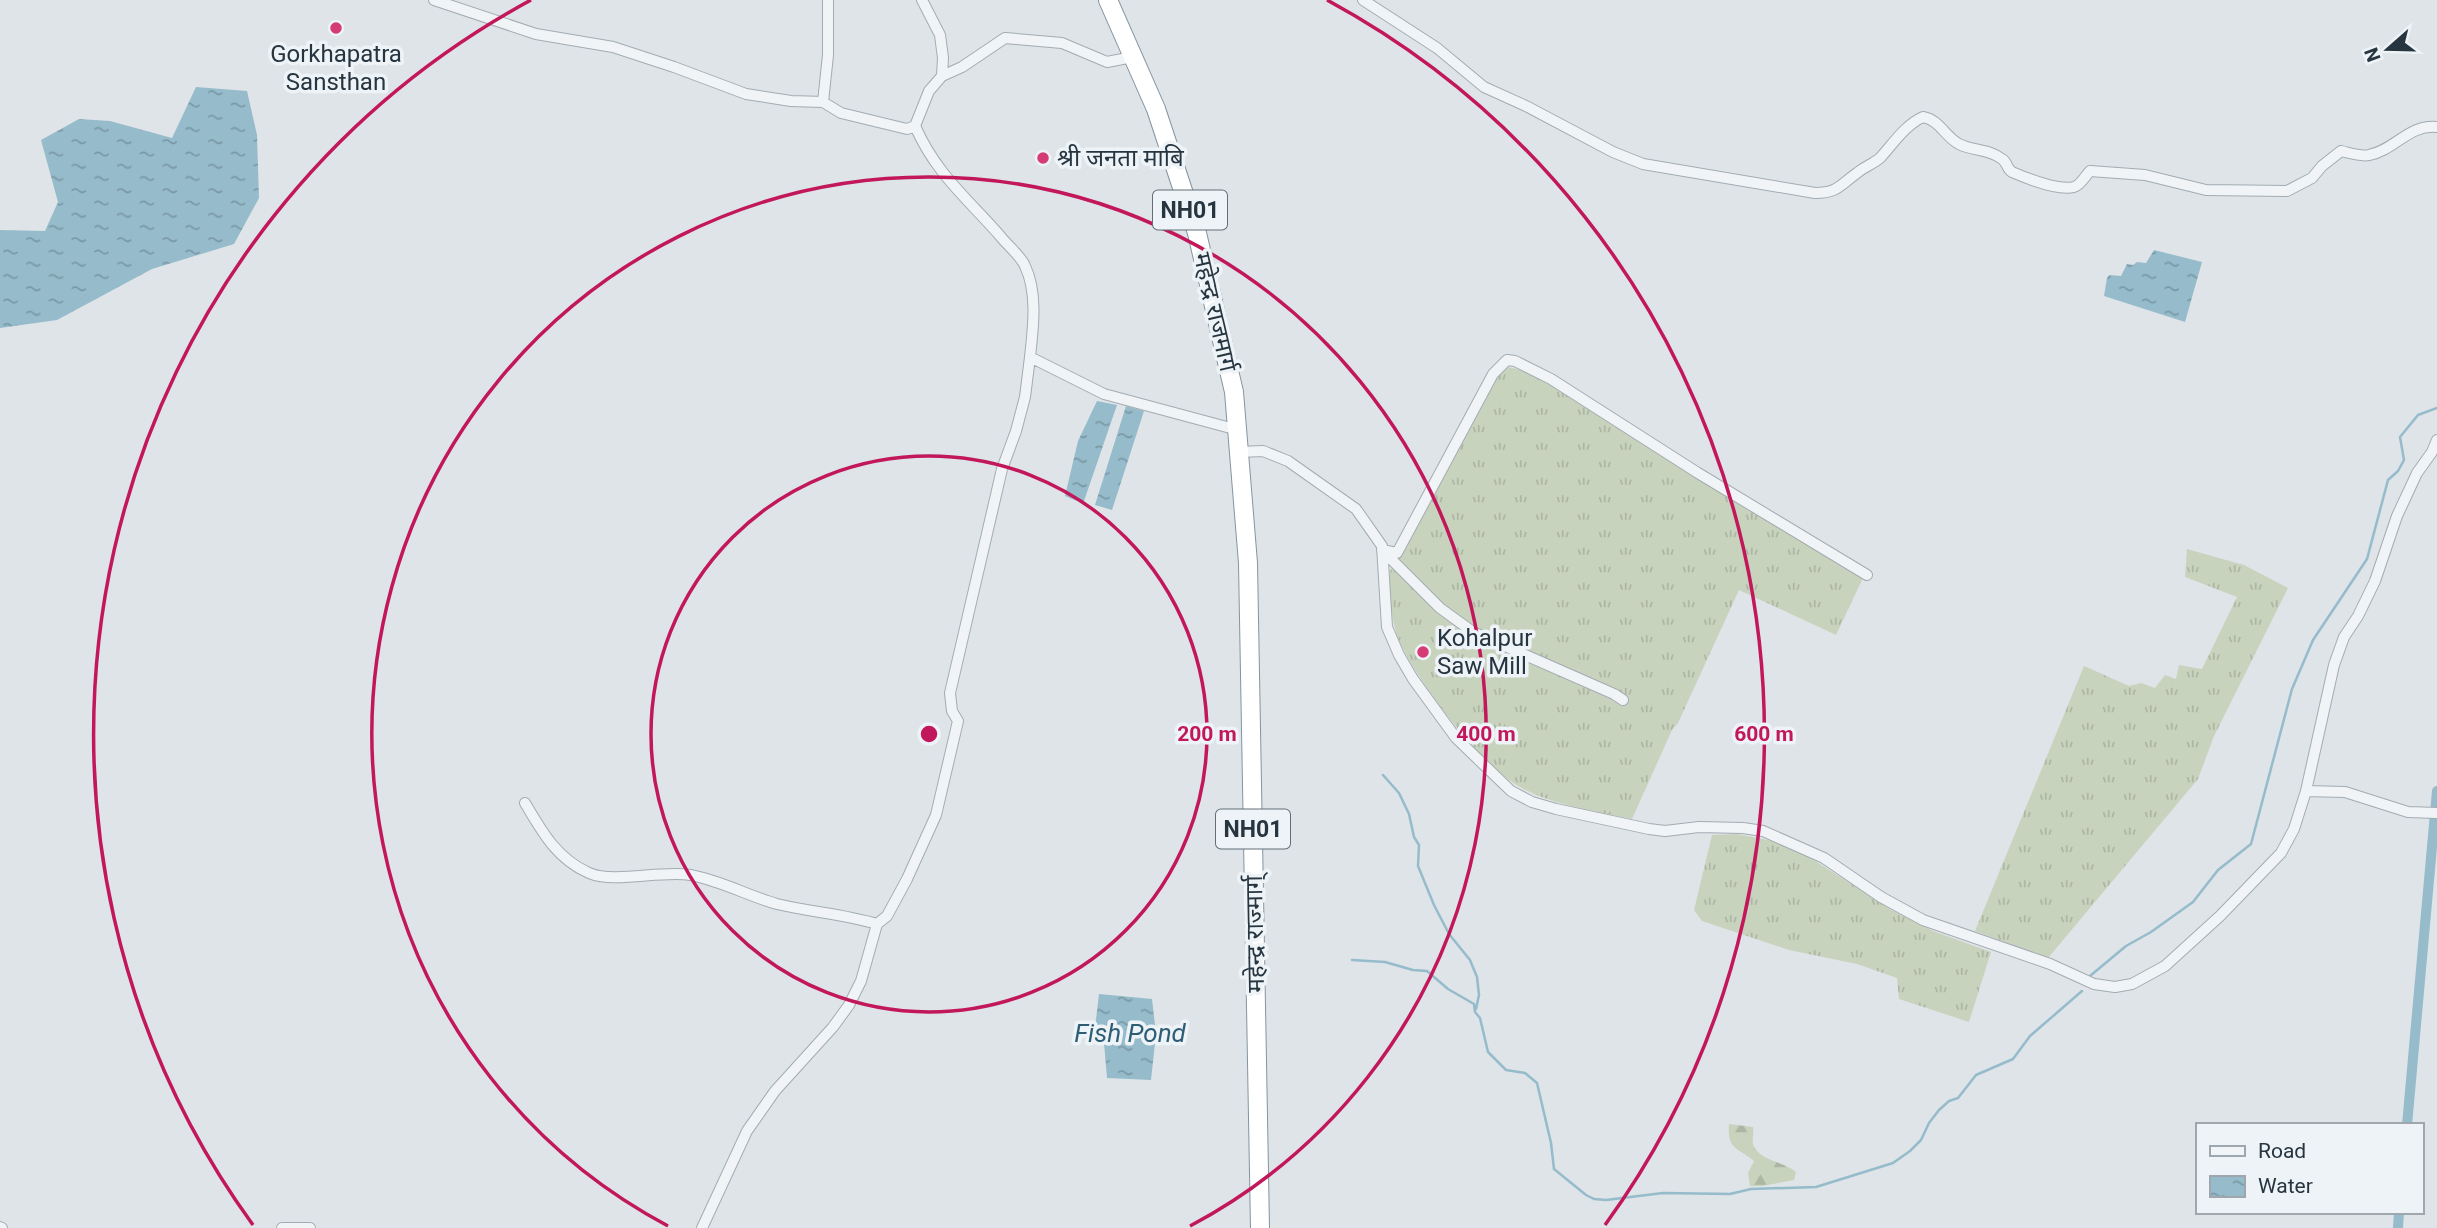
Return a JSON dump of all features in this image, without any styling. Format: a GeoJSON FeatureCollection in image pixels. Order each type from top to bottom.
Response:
{"type":"FeatureCollection","features":[{"type":"Feature","properties":{"kind":"highway","name":"महेन्द्र राजमार्ग"},"geometry":{"type":"LineString","coordinates":[[1108,0],[1156,109],[1197,233],[1234,392],[1238,430]]}},
{"type":"Feature","properties":{"kind":"highway","name":"महेन्द्र राज्मार्ग्"},"geometry":{"type":"LineString","coordinates":[[1238,430],[1248,563],[1260,1228]]}},
{"type":"Feature","properties":{"kind":"street"},"geometry":{"type":"LineString","coordinates":[[434,0],[536,34],[612,47],[746,94],[791,102],[823,102],[841,113],[907,129],[915,127]]}},
{"type":"Feature","properties":{"kind":"street"},"geometry":{"type":"LineString","coordinates":[[823,102],[828,55],[828,0]]}},
{"type":"Feature","properties":{"kind":"street"},"geometry":{"type":"LineString","coordinates":[[922,0],[940,35],[942,76]]}},
{"type":"Feature","properties":{"kind":"street"},"geometry":{"type":"LineString","coordinates":[[1363,0],[1437,48],[1484,87],[1613,152],[1643,163],[1815,193],[1830,193],[1846,183],[1858,171],[1878,159],[1897,137],[1923,117],[1931,118],[1960,145],[2002,158],[2012,172],[2054,186],[2072,188],[2078,185],[2090,170],[2145,176],[2187,187],[2217,191],[2287,191],[2312,178],[2341,151],[2367,156],[2379,152],[2419,128],[2437,127]]}},
{"type":"Feature","properties":{"kind":"street"},"geometry":{"type":"LineString","coordinates":[[702,1228],[747,1131],[775,1091],[833,1027],[849,1005],[865,970],[877,924],[887,916],[908,879],[936,814],[958,721],[952,711],[950,693],[954,672],[1002,469],[1025,397],[1030,358],[1032,293],[1025,265],[977,209],[949,182],[930,157],[915,127],[929,91],[942,76],[962,67],[1005,38],[1062,43],[1107,62],[1133,57]]}},
{"type":"Feature","properties":{"kind":"street"},"geometry":{"type":"LineString","coordinates":[[1030,358],[1104,394],[1238,430]]}},
{"type":"Feature","properties":{"kind":"street"},"geometry":{"type":"LineString","coordinates":[[1382,550],[1397,553],[1493,374],[1507,360],[1515,361],[1551,379],[1698,473],[1867,575]]}},
{"type":"Feature","properties":{"kind":"street"},"geometry":{"type":"LineString","coordinates":[[1239,452],[1263,451],[1287,461],[1356,509],[1382,546],[1387,627],[1399,656],[1456,738],[1511,791],[1532,802],[1556,809],[1649,829],[1665,831],[1699,827],[1763,831],[1824,858],[1881,897],[1923,920],[2050,964],[2094,984],[2115,987],[2132,984],[2165,966],[2281,853],[2294,829],[2306,791],[2334,665],[2344,637],[2375,581],[2397,516],[2417,473],[2437,440]]}},
{"type":"Feature","properties":{"kind":"street"},"geometry":{"type":"LineString","coordinates":[[1382,550],[1440,608],[1473,632],[1623,700]]}},
{"type":"Feature","properties":{"kind":"street"},"geometry":{"type":"LineString","coordinates":[[2306,791],[2345,792],[2408,812],[2437,813]]}},
{"type":"Feature","properties":{"kind":"street"},"geometry":{"type":"LineString","coordinates":[[525,803],[555,850],[568,862],[592,875],[692,876],[774,903],[844,915],[877,924]]}},
{"type":"Feature","properties":{"kind":"street"},"geometry":{"type":"LineString","coordinates":[[282,1228],[310,1228]]}},
{"type":"Feature","properties":{"kind":"green space"},"geometry":{"type":"Polygon","coordinates":[[[1504,367],[1530,374],[1570,395],[1863,578],[1836,635],[1739,590],[1632,819],[1545,798],[1505,777],[1469,742],[1435,699],[1408,657],[1397,633],[1390,597],[1391,570],[1494,379],[1504,367]]]}},
{"type":"Feature","properties":{"kind":"green space"},"geometry":{"type":"Polygon","coordinates":[[[2187,549],[2244,565],[2288,588],[2214,736],[2198,779],[2048,958],[1975,931],[2084,666],[2129,686],[2141,683],[2155,688],[2165,675],[2176,679],[2179,665],[2202,669],[2237,597],[2185,577],[2187,549]]]}},
{"type":"Feature","properties":{"kind":"green space"},"geometry":{"type":"Polygon","coordinates":[[[1737,834],[1773,841],[1806,855],[1890,909],[1933,931],[1991,952],[1969,1022],[1899,999],[1897,978],[1857,964],[1789,950],[1702,921],[1694,910],[1712,835],[1737,834]]]}},
{"type":"Feature","properties":{"kind":"green space"},"geometry":{"type":"Polygon","coordinates":[[[1729,1124],[1753,1127],[1756,1149],[1765,1157],[1796,1172],[1794,1180],[1750,1186],[1748,1173],[1754,1161],[1732,1143],[1729,1124]]]}},
{"type":"Feature","properties":{"kind":"water"},"geometry":{"type":"Polygon","coordinates":[[[196,87],[247,91],[257,135],[259,198],[234,244],[152,269],[57,320],[0,328],[0,230],[45,231],[58,202],[41,140],[79,119],[110,121],[172,138],[196,87]]]}},
{"type":"Feature","properties":{"kind":"water"},"geometry":{"type":"Polygon","coordinates":[[[2154,250],[2202,262],[2185,322],[2104,296],[2109,275],[2121,276],[2127,264],[2146,263],[2154,250]]]}},
{"type":"Feature","properties":{"kind":"water"},"geometry":{"type":"Polygon","coordinates":[[[1097,401],[1117,405],[1084,501],[1077,501],[1065,496],[1078,441],[1097,401]]]}},
{"type":"Feature","properties":{"kind":"water"},"geometry":{"type":"Polygon","coordinates":[[[1126,406],[1144,411],[1112,510],[1095,505],[1126,406]]]}},
{"type":"Feature","properties":{"kind":"water","name":"Fish Pond"},"geometry":{"type":"Polygon","coordinates":[[[1099,994],[1152,999],[1156,1034],[1151,1080],[1107,1078],[1103,1031],[1095,1028],[1099,994]]]}},
{"type":"Feature","properties":{"kind":"waterway"},"geometry":{"type":"LineString","coordinates":[[2090,976],[2126,946],[2193,902],[2218,870],[2251,844],[2292,689],[2313,640],[2367,559],[2388,480],[2398,471],[2404,460],[2400,437],[2418,415],[2437,408]]}},
{"type":"Feature","properties":{"kind":"waterway"},"geometry":{"type":"LineString","coordinates":[[1383,775],[1399,793],[1409,814],[1414,837],[1419,845],[1418,866],[1434,905],[1449,934],[1470,960],[1477,977],[1479,995],[1476,1009]]}},
{"type":"Feature","properties":{"kind":"waterway"},"geometry":{"type":"LineString","coordinates":[[2407,1123],[2437,791]]}},
{"type":"Feature","properties":{"kind":"waterway"},"geometry":{"type":"LineString","coordinates":[[1352,960],[1385,962],[1427,971],[1448,989],[1474,1004],[1488,1052],[1506,1070],[1525,1073],[1537,1083],[1554,1169],[1586,1195],[1606,1200],[1663,1193],[1730,1194],[1751,1189],[1816,1187],[1893,1163],[1921,1140],[1939,1110],[1949,1101],[1958,1098],[1976,1075],[2013,1059],[2030,1036],[2082,991]]}},
{"type":"Feature","properties":{"kind":"waterway"},"geometry":{"type":"LineString","coordinates":[[2398,1228],[2399,1214]]}},
{"type":"Feature","properties":{"kind":"place","name":"Gorkhapatra Sansthan"},"geometry":{"type":"Point","coordinates":[336,28]}},
{"type":"Feature","properties":{"kind":"place","name":"श्री जनता माबि"},"geometry":{"type":"Point","coordinates":[1043,158]}},
{"type":"Feature","properties":{"kind":"place","name":"Kohalpur Saw Mill"},"geometry":{"type":"Point","coordinates":[1423,652]}}]}
